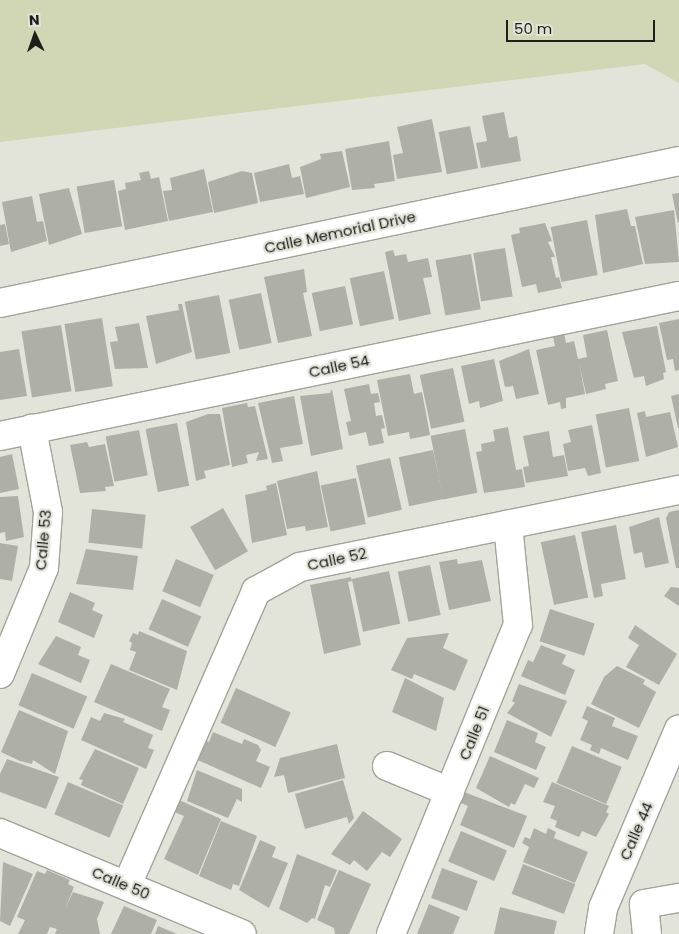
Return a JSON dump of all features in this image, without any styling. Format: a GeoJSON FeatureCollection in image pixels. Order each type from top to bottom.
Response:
{"type":"FeatureCollection","features":[{"type":"Feature","properties":{"kind":"street","name":"Calle Memorial Drive"},"geometry":{"type":"LineString","coordinates":[[0,303],[679,161]]}},
{"type":"Feature","properties":{"kind":"street","name":"Calle 54"},"geometry":{"type":"LineString","coordinates":[[0,436],[679,296]]}},
{"type":"Feature","properties":{"kind":"street","name":"Calle 53"},"geometry":{"type":"LineString","coordinates":[[0,674],[44,568],[48,512],[32,429]]}},
{"type":"Feature","properties":{"kind":"street","name":"Calle 52"},"geometry":{"type":"LineString","coordinates":[[126,885],[256,591],[300,567],[679,490]]}},
{"type":"Feature","properties":{"kind":"street","name":"Calle 51"},"geometry":{"type":"LineString","coordinates":[[391,934],[518,625],[508,524]]}},
{"type":"Feature","properties":{"kind":"street","name":"Calle 44"},"geometry":{"type":"LineString","coordinates":[[599,934],[603,908],[679,729]]}},
{"type":"Feature","properties":{"kind":"street"},"geometry":{"type":"LineString","coordinates":[[387,766],[450,792]]}},
{"type":"Feature","properties":{"kind":"street","name":"Calle 50"},"geometry":{"type":"LineString","coordinates":[[0,832],[242,934]]}},
{"type":"Feature","properties":{"kind":"street"},"geometry":{"type":"LineString","coordinates":[[647,934],[644,904],[679,898]]}},
{"type":"Feature","properties":{"kind":"green space"},"geometry":{"type":"Polygon","coordinates":[[[0,0],[679,0],[679,83],[645,64],[0,142],[0,0]]]}},
{"type":"Feature","properties":{"kind":"building"},"geometry":{"type":"Polygon","coordinates":[[[504,112],[509,138],[517,136],[521,161],[481,168],[476,143],[487,141],[482,116],[504,112]]]}},
{"type":"Feature","properties":{"kind":"building"},"geometry":{"type":"Polygon","coordinates":[[[432,119],[442,172],[397,179],[393,155],[403,153],[397,127],[432,119]]]}},
{"type":"Feature","properties":{"kind":"building"},"geometry":{"type":"Polygon","coordinates":[[[470,126],[478,168],[447,174],[439,132],[470,126]]]}},
{"type":"Feature","properties":{"kind":"building"},"geometry":{"type":"Polygon","coordinates":[[[389,141],[395,181],[374,184],[375,188],[352,190],[345,149],[389,141]]]}},
{"type":"Feature","properties":{"kind":"building"},"geometry":{"type":"Polygon","coordinates":[[[342,151],[350,187],[306,198],[300,167],[321,159],[320,154],[342,151]]]}},
{"type":"Feature","properties":{"kind":"building"},"geometry":{"type":"Polygon","coordinates":[[[289,164],[292,178],[300,176],[304,194],[260,202],[254,173],[289,164]]]}},
{"type":"Feature","properties":{"kind":"building"},"geometry":{"type":"Polygon","coordinates":[[[204,169],[213,212],[169,221],[163,191],[172,190],[170,178],[204,169]]]}},
{"type":"Feature","properties":{"kind":"building"},"geometry":{"type":"Polygon","coordinates":[[[149,171],[151,179],[159,177],[168,221],[125,230],[118,191],[126,189],[125,183],[141,180],[139,173],[149,171]]]}},
{"type":"Feature","properties":{"kind":"building"},"geometry":{"type":"Polygon","coordinates":[[[242,171],[252,173],[258,203],[214,213],[208,182],[242,171]]]}},
{"type":"Feature","properties":{"kind":"building"},"geometry":{"type":"Polygon","coordinates":[[[114,180],[122,226],[85,233],[77,187],[114,180]]]}},
{"type":"Feature","properties":{"kind":"building"},"geometry":{"type":"Polygon","coordinates":[[[69,188],[82,234],[49,245],[39,194],[69,188]]]}},
{"type":"Feature","properties":{"kind":"building"},"geometry":{"type":"Polygon","coordinates":[[[679,193],[679,222],[678,223],[672,194],[679,193]]]}},
{"type":"Feature","properties":{"kind":"building"},"geometry":{"type":"Polygon","coordinates":[[[32,196],[37,222],[43,221],[47,241],[11,252],[2,202],[32,196]]]}},
{"type":"Feature","properties":{"kind":"building"},"geometry":{"type":"Polygon","coordinates":[[[627,209],[631,226],[635,226],[643,264],[603,273],[595,215],[627,209]]]}},
{"type":"Feature","properties":{"kind":"building"},"geometry":{"type":"Polygon","coordinates":[[[674,210],[679,262],[645,264],[635,217],[674,210]]]}},
{"type":"Feature","properties":{"kind":"building"},"geometry":{"type":"Polygon","coordinates":[[[587,220],[598,275],[561,282],[551,227],[587,220]]]}},
{"type":"Feature","properties":{"kind":"building"},"geometry":{"type":"Polygon","coordinates":[[[545,223],[552,241],[548,242],[555,257],[551,257],[556,278],[559,277],[562,288],[538,293],[536,284],[522,287],[511,235],[520,233],[519,228],[545,223]]]}},
{"type":"Feature","properties":{"kind":"building"},"geometry":{"type":"Polygon","coordinates":[[[5,224],[9,244],[0,246],[0,225],[5,224]]]}},
{"type":"Feature","properties":{"kind":"building"},"geometry":{"type":"Polygon","coordinates":[[[505,248],[513,296],[481,301],[473,253],[505,248]]]}},
{"type":"Feature","properties":{"kind":"building"},"geometry":{"type":"Polygon","coordinates":[[[393,250],[395,256],[406,254],[408,262],[428,258],[432,277],[423,278],[431,314],[399,321],[385,252],[393,250]]]}},
{"type":"Feature","properties":{"kind":"building"},"geometry":{"type":"Polygon","coordinates":[[[471,254],[481,309],[445,315],[436,260],[471,254]]]}},
{"type":"Feature","properties":{"kind":"building"},"geometry":{"type":"Polygon","coordinates":[[[304,269],[307,292],[303,293],[312,336],[278,343],[264,277],[304,269]]]}},
{"type":"Feature","properties":{"kind":"building"},"geometry":{"type":"Polygon","coordinates":[[[384,271],[394,319],[360,326],[350,278],[384,271]]]}},
{"type":"Feature","properties":{"kind":"building"},"geometry":{"type":"Polygon","coordinates":[[[345,286],[353,324],[320,331],[312,293],[345,286]]]}},
{"type":"Feature","properties":{"kind":"building"},"geometry":{"type":"Polygon","coordinates":[[[261,293],[272,343],[239,350],[229,300],[261,293]]]}},
{"type":"Feature","properties":{"kind":"building"},"geometry":{"type":"Polygon","coordinates":[[[219,295],[230,353],[196,360],[185,302],[219,295]]]}},
{"type":"Feature","properties":{"kind":"building"},"geometry":{"type":"Polygon","coordinates":[[[178,304],[182,304],[192,352],[156,364],[146,316],[179,310],[178,304]]]}},
{"type":"Feature","properties":{"kind":"building"},"geometry":{"type":"Polygon","coordinates":[[[102,318],[113,386],[75,392],[64,324],[102,318]]]}},
{"type":"Feature","properties":{"kind":"building"},"geometry":{"type":"Polygon","coordinates":[[[679,319],[679,370],[675,371],[673,359],[667,360],[659,323],[679,319]]]}},
{"type":"Feature","properties":{"kind":"building"},"geometry":{"type":"Polygon","coordinates":[[[139,323],[148,368],[115,369],[110,342],[118,341],[115,327],[139,323]]]}},
{"type":"Feature","properties":{"kind":"building"},"geometry":{"type":"Polygon","coordinates":[[[61,325],[71,391],[32,397],[21,331],[61,325]]]}},
{"type":"Feature","properties":{"kind":"building"},"geometry":{"type":"Polygon","coordinates":[[[657,326],[666,372],[663,373],[664,379],[646,386],[644,376],[634,378],[622,332],[657,326]]]}},
{"type":"Feature","properties":{"kind":"building"},"geometry":{"type":"Polygon","coordinates":[[[563,329],[566,343],[574,341],[578,359],[587,357],[583,335],[607,330],[618,381],[605,384],[606,389],[586,394],[579,363],[585,394],[566,398],[566,408],[561,409],[560,402],[548,405],[536,350],[555,346],[552,332],[563,329]]]}},
{"type":"Feature","properties":{"kind":"building"},"geometry":{"type":"Polygon","coordinates":[[[19,349],[27,396],[0,400],[0,352],[19,349]]]}},
{"type":"Feature","properties":{"kind":"building"},"geometry":{"type":"Polygon","coordinates":[[[529,349],[539,394],[516,399],[513,386],[505,387],[499,361],[529,349]]]}},
{"type":"Feature","properties":{"kind":"building"},"geometry":{"type":"Polygon","coordinates":[[[494,359],[503,401],[480,408],[479,401],[469,404],[461,366],[494,359]]]}},
{"type":"Feature","properties":{"kind":"building"},"geometry":{"type":"Polygon","coordinates":[[[453,368],[464,422],[431,429],[420,375],[453,368]]]}},
{"type":"Feature","properties":{"kind":"building"},"geometry":{"type":"Polygon","coordinates":[[[410,374],[414,394],[422,392],[430,435],[410,439],[409,432],[388,436],[377,380],[410,374]]]}},
{"type":"Feature","properties":{"kind":"building"},"geometry":{"type":"Polygon","coordinates":[[[369,384],[371,394],[378,393],[380,402],[374,403],[376,416],[382,415],[385,428],[381,429],[384,443],[369,446],[366,432],[349,436],[346,422],[351,421],[344,389],[369,384]]]}},
{"type":"Feature","properties":{"kind":"building"},"geometry":{"type":"Polygon","coordinates":[[[332,389],[343,449],[311,456],[300,396],[330,393],[332,389]]]}},
{"type":"Feature","properties":{"kind":"building"},"geometry":{"type":"Polygon","coordinates":[[[679,394],[679,428],[678,428],[671,396],[679,394]]]}},
{"type":"Feature","properties":{"kind":"building"},"geometry":{"type":"Polygon","coordinates":[[[294,396],[303,444],[280,448],[283,461],[272,463],[258,403],[294,396]]]}},
{"type":"Feature","properties":{"kind":"building"},"geometry":{"type":"Polygon","coordinates":[[[247,403],[248,407],[255,406],[268,459],[256,461],[259,452],[246,455],[248,463],[232,467],[222,408],[247,403]]]}},
{"type":"Feature","properties":{"kind":"building"},"geometry":{"type":"Polygon","coordinates":[[[629,408],[639,461],[606,467],[596,414],[629,408]]]}},
{"type":"Feature","properties":{"kind":"building"},"geometry":{"type":"Polygon","coordinates":[[[645,411],[646,417],[670,412],[678,447],[646,457],[637,413],[645,411]]]}},
{"type":"Feature","properties":{"kind":"building"},"geometry":{"type":"Polygon","coordinates":[[[208,414],[220,414],[230,465],[204,471],[206,478],[196,481],[186,422],[208,414]]]}},
{"type":"Feature","properties":{"kind":"building"},"geometry":{"type":"Polygon","coordinates":[[[177,423],[189,486],[158,492],[146,429],[177,423]]]}},
{"type":"Feature","properties":{"kind":"building"},"geometry":{"type":"Polygon","coordinates":[[[592,425],[601,473],[588,476],[585,468],[568,471],[563,444],[571,442],[568,430],[592,425]]]}},
{"type":"Feature","properties":{"kind":"building"},"geometry":{"type":"Polygon","coordinates":[[[508,427],[516,470],[522,469],[525,487],[484,493],[476,452],[482,451],[481,444],[495,441],[493,430],[508,427]]]}},
{"type":"Feature","properties":{"kind":"building"},"geometry":{"type":"Polygon","coordinates":[[[465,429],[477,493],[443,499],[431,436],[465,429]]]}},
{"type":"Feature","properties":{"kind":"building"},"geometry":{"type":"Polygon","coordinates":[[[139,430],[148,475],[114,482],[106,436],[139,430]]]}},
{"type":"Feature","properties":{"kind":"building"},"geometry":{"type":"Polygon","coordinates":[[[549,431],[553,457],[564,455],[568,476],[526,483],[523,467],[529,466],[523,436],[549,431]]]}},
{"type":"Feature","properties":{"kind":"building"},"geometry":{"type":"Polygon","coordinates":[[[87,442],[89,447],[105,444],[114,486],[105,487],[106,491],[80,493],[70,445],[87,442]]]}},
{"type":"Feature","properties":{"kind":"building"},"geometry":{"type":"Polygon","coordinates":[[[433,450],[443,499],[409,506],[399,457],[433,450]]]}},
{"type":"Feature","properties":{"kind":"building"},"geometry":{"type":"Polygon","coordinates":[[[12,454],[19,489],[0,493],[0,457],[12,454]]]}},
{"type":"Feature","properties":{"kind":"building"},"geometry":{"type":"Polygon","coordinates":[[[390,458],[402,510],[368,518],[356,466],[390,458]]]}},
{"type":"Feature","properties":{"kind":"building"},"geometry":{"type":"Polygon","coordinates":[[[317,471],[328,527],[306,531],[305,526],[287,529],[277,481],[317,471]]]}},
{"type":"Feature","properties":{"kind":"building"},"geometry":{"type":"Polygon","coordinates":[[[356,478],[366,524],[331,531],[321,485],[356,478]]]}},
{"type":"Feature","properties":{"kind":"building"},"geometry":{"type":"Polygon","coordinates":[[[276,483],[287,535],[252,543],[245,495],[267,490],[266,486],[276,483]]]}},
{"type":"Feature","properties":{"kind":"building"},"geometry":{"type":"Polygon","coordinates":[[[18,496],[24,537],[6,541],[5,532],[0,533],[0,497],[18,496]]]}},
{"type":"Feature","properties":{"kind":"building"},"geometry":{"type":"Polygon","coordinates":[[[223,508],[248,551],[215,570],[190,527],[223,508]]]}},
{"type":"Feature","properties":{"kind":"building"},"geometry":{"type":"Polygon","coordinates":[[[92,509],[146,515],[142,548],[88,543],[92,509]]]}},
{"type":"Feature","properties":{"kind":"building"},"geometry":{"type":"Polygon","coordinates":[[[679,510],[679,568],[676,568],[666,518],[669,512],[679,510]]]}},
{"type":"Feature","properties":{"kind":"building"},"geometry":{"type":"Polygon","coordinates":[[[659,517],[669,563],[645,568],[642,552],[634,554],[629,527],[659,517]]]}},
{"type":"Feature","properties":{"kind":"building"},"geometry":{"type":"Polygon","coordinates":[[[616,525],[626,579],[601,584],[603,596],[594,598],[581,532],[616,525]]]}},
{"type":"Feature","properties":{"kind":"building"},"geometry":{"type":"Polygon","coordinates":[[[575,535],[588,598],[554,605],[541,542],[575,535]]]}},
{"type":"Feature","properties":{"kind":"building"},"geometry":{"type":"Polygon","coordinates":[[[0,543],[18,546],[12,581],[0,579],[0,543]]]}},
{"type":"Feature","properties":{"kind":"building"},"geometry":{"type":"Polygon","coordinates":[[[86,549],[138,556],[133,590],[76,584],[86,549]]]}},
{"type":"Feature","properties":{"kind":"building"},"geometry":{"type":"Polygon","coordinates":[[[176,559],[214,575],[200,607],[162,591],[176,559]]]}},
{"type":"Feature","properties":{"kind":"building"},"geometry":{"type":"Polygon","coordinates":[[[457,559],[458,564],[482,560],[491,601],[449,610],[439,562],[457,559]]]}},
{"type":"Feature","properties":{"kind":"building"},"geometry":{"type":"Polygon","coordinates":[[[430,565],[441,615],[408,622],[398,572],[430,565]]]}},
{"type":"Feature","properties":{"kind":"building"},"geometry":{"type":"Polygon","coordinates":[[[389,571],[400,624],[363,632],[352,579],[389,571]]]}},
{"type":"Feature","properties":{"kind":"building"},"geometry":{"type":"Polygon","coordinates":[[[351,577],[352,581],[348,582],[361,645],[324,654],[310,585],[351,577]]]}},
{"type":"Feature","properties":{"kind":"building"},"geometry":{"type":"Polygon","coordinates":[[[671,587],[679,588],[679,606],[664,596],[671,587]]]}},
{"type":"Feature","properties":{"kind":"building"},"geometry":{"type":"Polygon","coordinates":[[[70,592],[95,603],[92,610],[103,615],[94,638],[58,622],[70,592]]]}},
{"type":"Feature","properties":{"kind":"building"},"geometry":{"type":"Polygon","coordinates":[[[162,599],[201,616],[188,647],[149,629],[162,599]]]}},
{"type":"Feature","properties":{"kind":"building"},"geometry":{"type":"Polygon","coordinates":[[[550,609],[595,624],[584,656],[539,641],[550,609]]]}},
{"type":"Feature","properties":{"kind":"building"},"geometry":{"type":"Polygon","coordinates":[[[635,625],[677,654],[659,685],[626,667],[639,645],[628,638],[635,625]]]}},
{"type":"Feature","properties":{"kind":"building"},"geometry":{"type":"Polygon","coordinates":[[[139,631],[187,651],[177,690],[129,670],[136,652],[130,650],[132,643],[129,641],[133,633],[138,635],[139,631]]]}},
{"type":"Feature","properties":{"kind":"building"},"geometry":{"type":"Polygon","coordinates":[[[449,633],[443,648],[468,660],[455,691],[414,674],[412,679],[391,670],[407,638],[449,633]]]}},
{"type":"Feature","properties":{"kind":"building"},"geometry":{"type":"Polygon","coordinates":[[[56,636],[81,647],[78,655],[90,660],[81,683],[38,664],[56,636]]]}},
{"type":"Feature","properties":{"kind":"building"},"geometry":{"type":"Polygon","coordinates":[[[541,645],[566,655],[562,664],[575,670],[565,695],[521,676],[528,660],[533,662],[541,645]]]}},
{"type":"Feature","properties":{"kind":"building"},"geometry":{"type":"Polygon","coordinates":[[[111,664],[170,689],[162,707],[170,710],[162,731],[94,702],[111,664]]]}},
{"type":"Feature","properties":{"kind":"building"},"geometry":{"type":"Polygon","coordinates":[[[617,666],[645,680],[643,684],[656,692],[639,728],[591,704],[604,677],[617,666]]]}},
{"type":"Feature","properties":{"kind":"building"},"geometry":{"type":"Polygon","coordinates":[[[32,673],[87,696],[74,729],[18,705],[32,673]]]}},
{"type":"Feature","properties":{"kind":"building"},"geometry":{"type":"Polygon","coordinates":[[[405,678],[444,698],[436,731],[392,712],[405,678]]]}},
{"type":"Feature","properties":{"kind":"building"},"geometry":{"type":"Polygon","coordinates":[[[519,684],[567,701],[551,737],[507,713],[515,703],[512,701],[519,684]]]}},
{"type":"Feature","properties":{"kind":"building"},"geometry":{"type":"Polygon","coordinates":[[[236,688],[291,712],[275,747],[221,723],[236,688]]]}},
{"type":"Feature","properties":{"kind":"building"},"geometry":{"type":"Polygon","coordinates":[[[587,706],[615,718],[612,726],[638,736],[628,760],[601,748],[599,754],[590,750],[592,745],[580,740],[588,721],[582,718],[587,706]]]}},
{"type":"Feature","properties":{"kind":"building"},"geometry":{"type":"Polygon","coordinates":[[[19,710],[68,731],[55,774],[33,760],[32,764],[20,761],[1,752],[19,710]]]}},
{"type":"Feature","properties":{"kind":"building"},"geometry":{"type":"Polygon","coordinates":[[[104,713],[125,719],[123,722],[153,735],[148,748],[154,750],[146,769],[81,740],[91,717],[100,721],[104,713]]]}},
{"type":"Feature","properties":{"kind":"building"},"geometry":{"type":"Polygon","coordinates":[[[507,720],[538,733],[535,742],[546,747],[536,770],[494,752],[507,720]]]}},
{"type":"Feature","properties":{"kind":"building"},"geometry":{"type":"Polygon","coordinates":[[[213,732],[242,744],[244,739],[258,745],[261,750],[256,761],[270,767],[261,788],[193,758],[201,739],[209,742],[213,732]]]}},
{"type":"Feature","properties":{"kind":"building"},"geometry":{"type":"Polygon","coordinates":[[[337,744],[345,778],[288,793],[284,775],[274,777],[280,758],[337,744]]]}},
{"type":"Feature","properties":{"kind":"building"},"geometry":{"type":"Polygon","coordinates":[[[572,746],[622,767],[606,804],[556,783],[572,746]]]}},
{"type":"Feature","properties":{"kind":"building"},"geometry":{"type":"Polygon","coordinates":[[[95,749],[139,768],[123,804],[81,785],[83,780],[79,779],[95,749]]]}},
{"type":"Feature","properties":{"kind":"building"},"geometry":{"type":"Polygon","coordinates":[[[490,756],[539,778],[534,788],[525,784],[515,805],[511,803],[509,807],[476,788],[490,756]]]}},
{"type":"Feature","properties":{"kind":"building"},"geometry":{"type":"Polygon","coordinates":[[[7,759],[59,777],[46,809],[0,792],[0,774],[7,759]]]}},
{"type":"Feature","properties":{"kind":"building"},"geometry":{"type":"Polygon","coordinates":[[[197,770],[242,789],[242,802],[237,799],[228,818],[187,801],[197,770]]]}},
{"type":"Feature","properties":{"kind":"building"},"geometry":{"type":"Polygon","coordinates":[[[343,780],[354,818],[349,824],[347,817],[305,829],[295,794],[343,780]]]}},
{"type":"Feature","properties":{"kind":"building"},"geometry":{"type":"Polygon","coordinates":[[[68,782],[123,805],[110,838],[54,814],[68,782]]]}},
{"type":"Feature","properties":{"kind":"building"},"geometry":{"type":"Polygon","coordinates":[[[552,782],[609,806],[606,812],[609,814],[596,837],[582,831],[579,837],[555,827],[557,821],[550,818],[555,806],[543,802],[552,782]]]}},
{"type":"Feature","properties":{"kind":"building"},"geometry":{"type":"Polygon","coordinates":[[[464,792],[527,816],[514,848],[460,825],[468,806],[459,802],[464,792]]]}},
{"type":"Feature","properties":{"kind":"building"},"geometry":{"type":"Polygon","coordinates":[[[177,799],[221,819],[198,875],[164,859],[184,816],[172,811],[177,799]]]}},
{"type":"Feature","properties":{"kind":"building"},"geometry":{"type":"Polygon","coordinates":[[[363,811],[402,839],[390,857],[382,852],[367,871],[354,860],[350,865],[331,854],[363,811]]]}},
{"type":"Feature","properties":{"kind":"building"},"geometry":{"type":"Polygon","coordinates":[[[221,821],[257,836],[239,886],[233,884],[231,890],[199,876],[221,821]]]}},
{"type":"Feature","properties":{"kind":"building"},"geometry":{"type":"Polygon","coordinates":[[[534,828],[546,834],[548,828],[556,832],[554,838],[588,852],[575,883],[523,862],[529,847],[522,843],[525,837],[530,839],[534,828]]]}},
{"type":"Feature","properties":{"kind":"building"},"geometry":{"type":"Polygon","coordinates":[[[461,831],[507,851],[494,881],[448,861],[461,831]]]}},
{"type":"Feature","properties":{"kind":"building"},"geometry":{"type":"Polygon","coordinates":[[[260,840],[276,847],[272,857],[288,863],[269,908],[239,890],[260,840]]]}},
{"type":"Feature","properties":{"kind":"building"},"geometry":{"type":"Polygon","coordinates":[[[297,854],[337,870],[330,887],[325,885],[315,919],[312,918],[307,923],[279,909],[297,854]]]}},
{"type":"Feature","properties":{"kind":"building"},"geometry":{"type":"Polygon","coordinates":[[[3,862],[33,874],[10,926],[0,921],[3,862]]]}},
{"type":"Feature","properties":{"kind":"building"},"geometry":{"type":"Polygon","coordinates":[[[523,864],[575,884],[564,914],[512,894],[523,864]]]}},
{"type":"Feature","properties":{"kind":"building"},"geometry":{"type":"Polygon","coordinates":[[[442,868],[478,881],[467,911],[431,898],[442,868]]]}},
{"type":"Feature","properties":{"kind":"building"},"geometry":{"type":"Polygon","coordinates":[[[47,870],[70,880],[68,884],[74,887],[65,909],[73,892],[104,902],[97,919],[100,934],[55,934],[57,929],[50,927],[47,934],[18,934],[25,920],[17,917],[37,871],[45,874],[47,870]]]}},
{"type":"Feature","properties":{"kind":"building"},"geometry":{"type":"Polygon","coordinates":[[[339,870],[371,884],[349,934],[335,934],[334,928],[317,920],[339,870]]]}},
{"type":"Feature","properties":{"kind":"building"},"geometry":{"type":"Polygon","coordinates":[[[429,904],[460,917],[453,934],[417,934],[429,904]]]}},
{"type":"Feature","properties":{"kind":"building"},"geometry":{"type":"Polygon","coordinates":[[[124,906],[157,920],[151,934],[111,934],[124,906]]]}},
{"type":"Feature","properties":{"kind":"building"},"geometry":{"type":"Polygon","coordinates":[[[500,907],[557,921],[554,934],[494,934],[500,907]]]}},
{"type":"Feature","properties":{"kind":"building"},"geometry":{"type":"Polygon","coordinates":[[[158,926],[177,934],[155,934],[158,926]]]}}]}
